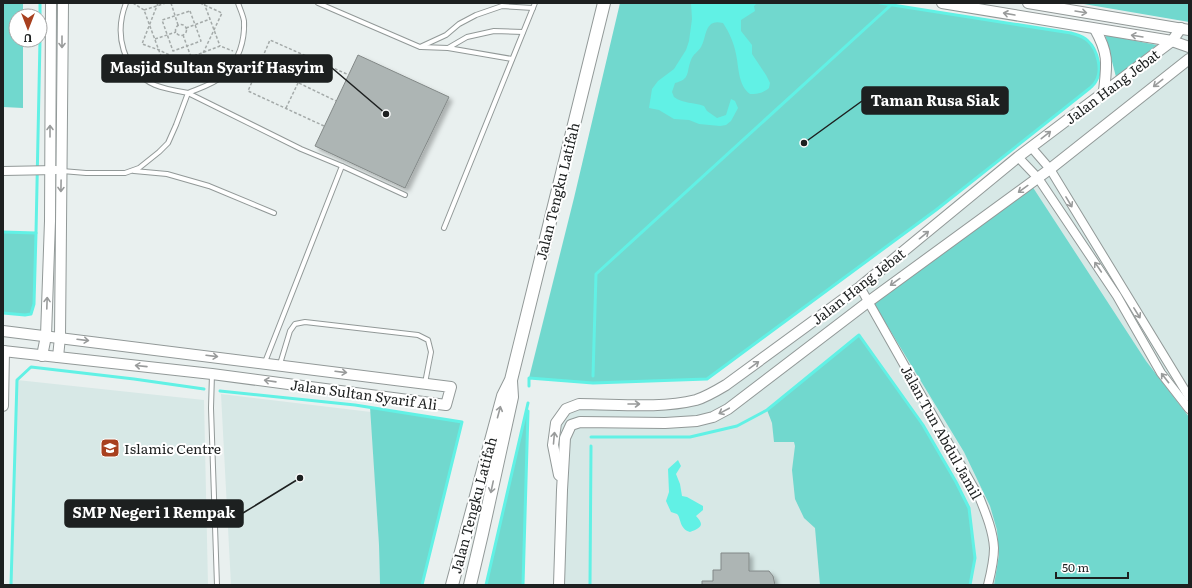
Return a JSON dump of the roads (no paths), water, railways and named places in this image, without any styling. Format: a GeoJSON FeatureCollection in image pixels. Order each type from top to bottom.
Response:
{"type":"FeatureCollection","features":[{"type":"Feature","properties":{"kind":"main road","name":"Jalan Tengku Latifah"},"geometry":{"type":"LineString","coordinates":[[452,585],[503,396],[511,380],[604,3]]}},
{"type":"Feature","properties":{"kind":"main road","name":"Jalan Tengku Latifah"},"geometry":{"type":"LineString","coordinates":[[470,585],[512,397],[511,380]]}},
{"type":"Feature","properties":{"kind":"street"},"geometry":{"type":"LineString","coordinates":[[42,356],[46,336],[50,221],[51,3]]}},
{"type":"Feature","properties":{"kind":"street"},"geometry":{"type":"LineString","coordinates":[[58,357],[60,337],[63,3]]}},
{"type":"Feature","properties":{"kind":"street"},"geometry":{"type":"LineString","coordinates":[[942,3],[1172,41],[1189,47]]}},
{"type":"Feature","properties":{"kind":"street"},"geometry":{"type":"LineString","coordinates":[[1028,3],[1185,29]]}},
{"type":"Feature","properties":{"kind":"street"},"geometry":{"type":"LineString","coordinates":[[1095,29],[1106,52],[1104,91]]}},
{"type":"Feature","properties":{"kind":"street","name":"Jalan Hang Jebat"},"geometry":{"type":"LineString","coordinates":[[562,490],[553,445],[556,424],[566,409],[579,404],[664,404],[696,400],[712,393],[732,381],[860,287],[1018,157],[1172,41],[1185,29]]}},
{"type":"Feature","properties":{"kind":"street","name":"Jalan Hang Jebat"},"geometry":{"type":"LineString","coordinates":[[559,585],[565,438],[571,425],[580,422],[665,424],[697,421],[713,417],[728,409],[868,302],[1050,169],[1189,59]]}},
{"type":"Feature","properties":{"kind":"street"},"geometry":{"type":"LineString","coordinates":[[1032,147],[1050,169],[1189,397]]}},
{"type":"Feature","properties":{"kind":"street"},"geometry":{"type":"LineString","coordinates":[[1018,157],[1038,178],[1117,296],[1161,372],[1189,409]]}},
{"type":"Feature","properties":{"kind":"street"},"geometry":{"type":"LineString","coordinates":[[3,171],[62,171]]}},
{"type":"Feature","properties":{"kind":"street","name":"Jalan Tun Abdul Jamil"},"geometry":{"type":"LineString","coordinates":[[860,287],[980,499],[988,520],[994,547],[988,585]]}},
{"type":"Feature","properties":{"kind":"street","name":"Jalan Sultan Syarif Ali"},"geometry":{"type":"LineString","coordinates":[[3,331],[451,386],[446,405],[212,374],[4,351]]}},
{"type":"Feature","properties":{"kind":"street"},"geometry":{"type":"LineString","coordinates":[[3,406],[4,351]]}},
{"type":"Feature","properties":{"kind":"lane"},"geometry":{"type":"LineString","coordinates":[[126,3],[121,15],[120,32],[123,48],[130,63],[141,75],[158,86],[188,93],[301,149],[405,195]]}},
{"type":"Feature","properties":{"kind":"lane"},"geometry":{"type":"LineString","coordinates":[[134,171],[148,162],[168,143],[188,93],[207,86],[224,75],[237,59],[243,40],[244,20],[238,3]]}},
{"type":"Feature","properties":{"kind":"lane"},"geometry":{"type":"LineString","coordinates":[[318,3],[420,47],[448,48],[512,59]]}},
{"type":"Feature","properties":{"kind":"lane"},"geometry":{"type":"LineString","coordinates":[[444,228],[535,3]]}},
{"type":"Feature","properties":{"kind":"lane"},"geometry":{"type":"LineString","coordinates":[[420,47],[446,35],[459,24],[476,15],[502,6],[533,8]]}},
{"type":"Feature","properties":{"kind":"lane"},"geometry":{"type":"LineString","coordinates":[[448,48],[467,37],[494,30],[523,32]]}},
{"type":"Feature","properties":{"kind":"lane"},"geometry":{"type":"LineString","coordinates":[[265,363],[342,166]]}},
{"type":"Feature","properties":{"kind":"lane"},"geometry":{"type":"LineString","coordinates":[[62,171],[112,173],[134,171],[167,174],[209,186],[274,213]]}},
{"type":"Feature","properties":{"kind":"lane"},"geometry":{"type":"LineString","coordinates":[[280,364],[290,331],[295,324],[304,322],[418,335],[428,340],[431,352],[425,383]]}},
{"type":"Feature","properties":{"kind":"lane"},"geometry":{"type":"LineString","coordinates":[[212,374],[211,408],[217,585]]}},
{"type":"Feature","properties":{"kind":"waterway"},"geometry":{"type":"LineString","coordinates":[[40,3],[40,8]]}},
{"type":"Feature","properties":{"kind":"waterway"},"geometry":{"type":"LineString","coordinates":[[529,386],[529,378],[593,383],[707,379],[936,210],[1090,88],[1095,83],[1098,76],[1099,66],[1094,49],[1086,39],[1078,35],[880,3]]}},
{"type":"Feature","properties":{"kind":"waterway"},"geometry":{"type":"LineString","coordinates":[[593,376],[596,274],[891,5]]}},
{"type":"Feature","properties":{"kind":"waterway"},"geometry":{"type":"LineString","coordinates":[[3,232],[36,233],[40,48]]}},
{"type":"Feature","properties":{"kind":"waterway"},"geometry":{"type":"LineString","coordinates":[[3,313],[25,315],[31,314],[34,304],[36,233]]}},
{"type":"Feature","properties":{"kind":"waterway"},"geometry":{"type":"LineString","coordinates":[[591,437],[690,437],[737,426],[767,410],[859,335],[923,425],[956,482],[969,508],[975,558],[970,585]]}},
{"type":"Feature","properties":{"kind":"waterway"},"geometry":{"type":"LineString","coordinates":[[11,585],[17,380],[31,367],[204,389]]}},
{"type":"Feature","properties":{"kind":"waterway"},"geometry":{"type":"LineString","coordinates":[[220,391],[355,405],[462,422],[422,585]]}},
{"type":"Feature","properties":{"kind":"waterway"},"geometry":{"type":"LineString","coordinates":[[486,585],[528,403]]}},
{"type":"Feature","properties":{"kind":"waterway"},"geometry":{"type":"LineString","coordinates":[[523,585],[528,411]]}},
{"type":"Feature","properties":{"kind":"waterway"},"geometry":{"type":"LineString","coordinates":[[590,585],[591,446]]}},
{"type":"Feature","properties":{"kind":"place","name":"Masjid Sultan Syarif Hasyim"},"geometry":{"type":"Point","coordinates":[386,114]}},
{"type":"Feature","properties":{"kind":"place","name":"Taman Rusa Siak"},"geometry":{"type":"Point","coordinates":[804,143]}},
{"type":"Feature","properties":{"kind":"place","name":"Islamic Centre"},"geometry":{"type":"Point","coordinates":[110,448]}},
{"type":"Feature","properties":{"kind":"place","name":"SMP Negeri 1 Rempak"},"geometry":{"type":"Point","coordinates":[300,478]}}]}
